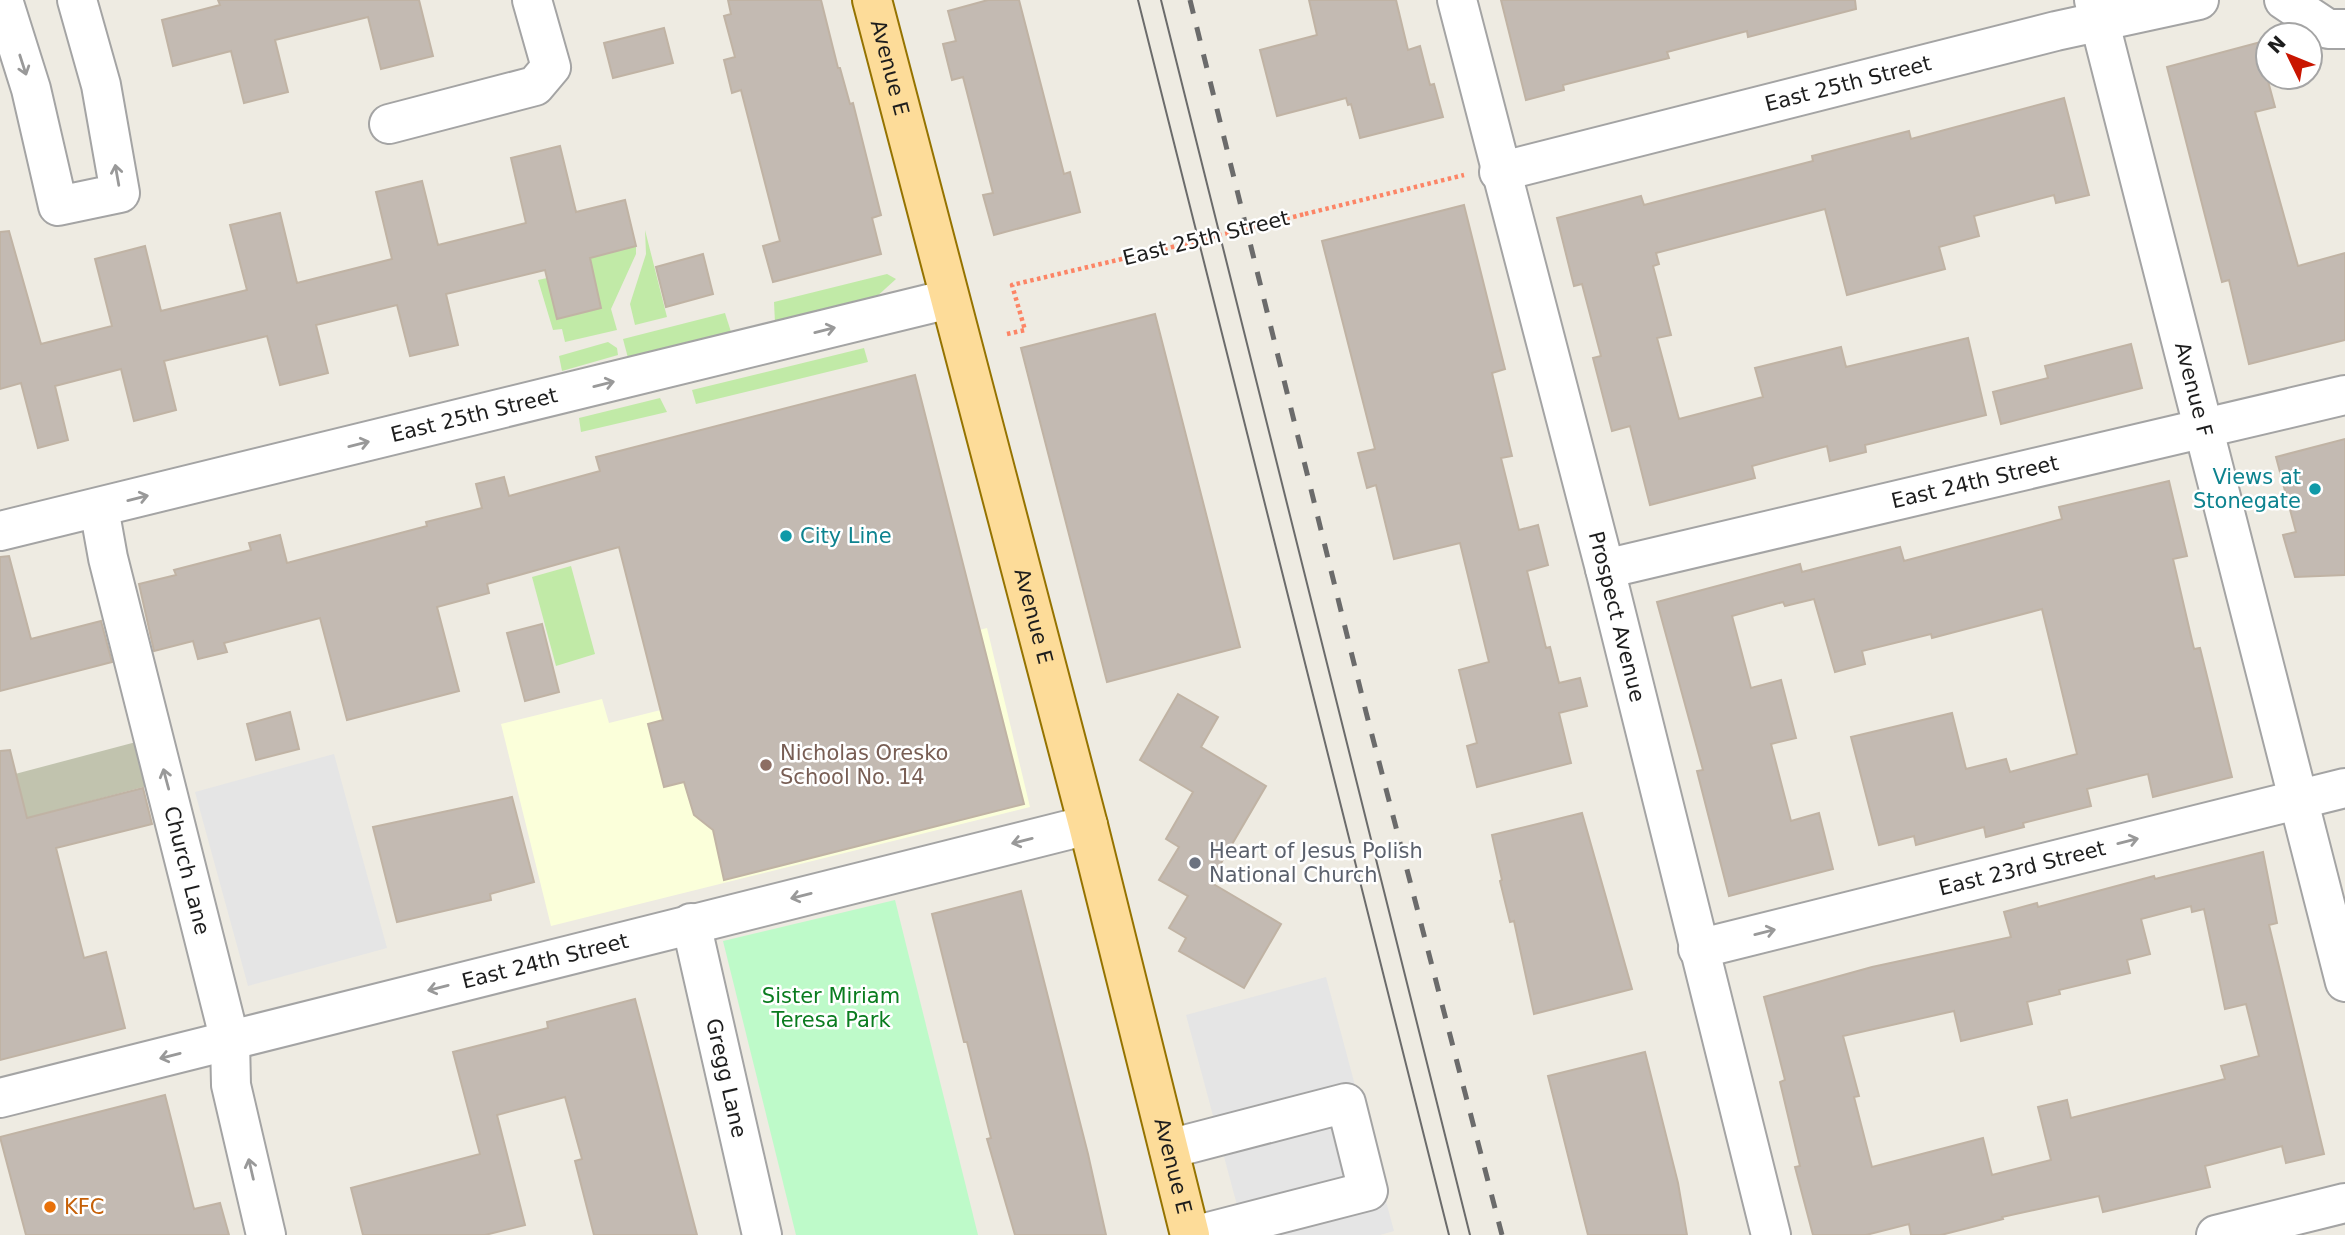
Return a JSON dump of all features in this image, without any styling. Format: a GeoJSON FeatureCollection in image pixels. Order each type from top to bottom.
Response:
{"type":"FeatureCollection","features":[{"type":"Feature","properties":{"kind":"main road","name":"Avenue E"},"geometry":{"type":"LineString","coordinates":[[872,0],[1088,825],[1190,1235]]}},
{"type":"Feature","properties":{"kind":"street"},"geometry":{"type":"LineString","coordinates":[[3,0],[31,89],[58,206],[120,194],[101,85],[77,0]]}},
{"type":"Feature","properties":{"kind":"street"},"geometry":{"type":"LineString","coordinates":[[389,124],[535,86],[551,67],[532,0]]}},
{"type":"Feature","properties":{"kind":"street","name":"Prospect Avenue"},"geometry":{"type":"LineString","coordinates":[[1457,0],[1482,173],[1605,569],[1771,1235]]}},
{"type":"Feature","properties":{"kind":"street","name":"East 25th Street"},"geometry":{"type":"LineString","coordinates":[[1482,173],[2096,11],[2199,0]]}},
{"type":"Feature","properties":{"kind":"street"},"geometry":{"type":"LineString","coordinates":[[2284,0],[2328,29],[2345,29]]}},
{"type":"Feature","properties":{"kind":"street","name":"Avenue F"},"geometry":{"type":"LineString","coordinates":[[2096,11],[2296,800],[2345,982]]}},
{"type":"Feature","properties":{"kind":"street","name":"East 25th Street"},"geometry":{"type":"LineString","coordinates":[[0,531],[950,299]]}},
{"type":"Feature","properties":{"kind":"street","name":"East 24th Street"},"geometry":{"type":"LineString","coordinates":[[1605,569],[2345,395]]}},
{"type":"Feature","properties":{"kind":"street","name":"Church Lane"},"geometry":{"type":"LineString","coordinates":[[99,508],[108,558],[230,1041],[231,1085],[266,1235]]}},
{"type":"Feature","properties":{"kind":"street","name":"East 23rd Street"},"geometry":{"type":"LineString","coordinates":[[1698,949],[2345,788]]}},
{"type":"Feature","properties":{"kind":"street","name":"East 24th Street"},"geometry":{"type":"LineString","coordinates":[[0,1098],[1088,825]]}},
{"type":"Feature","properties":{"kind":"street","name":"Gregg Lane"},"geometry":{"type":"LineString","coordinates":[[691,923],[762,1235]]}},
{"type":"Feature","properties":{"kind":"street"},"geometry":{"type":"LineString","coordinates":[[1169,1149],[1346,1104],[1368,1191],[1197,1235]]}},
{"type":"Feature","properties":{"kind":"street"},"geometry":{"type":"LineString","coordinates":[[2216,1235],[2345,1203]]}},
{"type":"Feature","properties":{"kind":"path","name":"East 25th Street"},"geometry":{"type":"LineString","coordinates":[[1007,334],[1025,330],[1012,285],[1482,173]]}},
{"type":"Feature","properties":{"kind":"shaded area","name":"Nicholas Oresko School No. 14"},"geometry":{"type":"Polygon","coordinates":[[[987,628],[1030,807],[551,926],[501,724],[602,699],[609,723],[987,628]]]}},
{"type":"Feature","properties":{"kind":"shaded area"},"geometry":{"type":"Polygon","coordinates":[[[136,742],[147,786],[0,825],[0,778],[136,742]]]}},
{"type":"Feature","properties":{"kind":"shaded area"},"geometry":{"type":"Polygon","coordinates":[[[334,754],[387,948],[248,986],[195,792],[334,754]]]}},
{"type":"Feature","properties":{"kind":"shaded area"},"geometry":{"type":"Polygon","coordinates":[[[1326,977],[1394,1231],[1380,1235],[1245,1235],[1186,1015],[1326,977]]]}},
{"type":"Feature","properties":{"kind":"green space"},"geometry":{"type":"Polygon","coordinates":[[[645,230],[667,317],[635,325],[630,304],[646,254],[645,230]]]}},
{"type":"Feature","properties":{"kind":"green space"},"geometry":{"type":"Polygon","coordinates":[[[636,246],[636,254],[611,309],[617,330],[565,342],[562,329],[553,330],[538,280],[547,278],[557,318],[601,308],[590,258],[636,246]]]}},
{"type":"Feature","properties":{"kind":"green space"},"geometry":{"type":"Polygon","coordinates":[[[887,274],[896,279],[874,299],[775,323],[774,302],[887,274]]]}},
{"type":"Feature","properties":{"kind":"green space"},"geometry":{"type":"Polygon","coordinates":[[[725,313],[731,332],[628,358],[623,339],[725,313]]]}},
{"type":"Feature","properties":{"kind":"green space"},"geometry":{"type":"Polygon","coordinates":[[[608,342],[617,348],[618,355],[562,371],[559,356],[608,342]]]}},
{"type":"Feature","properties":{"kind":"green space"},"geometry":{"type":"Polygon","coordinates":[[[864,348],[868,362],[696,404],[692,390],[864,348]]]}},
{"type":"Feature","properties":{"kind":"green space"},"geometry":{"type":"Polygon","coordinates":[[[660,398],[667,412],[581,432],[579,418],[660,398]]]}},
{"type":"Feature","properties":{"kind":"green space"},"geometry":{"type":"Polygon","coordinates":[[[571,566],[595,654],[556,666],[532,577],[571,566]]]}},
{"type":"Feature","properties":{"kind":"green space","name":"Sister Miriam Teresa Park"},"geometry":{"type":"Polygon","coordinates":[[[895,900],[978,1235],[796,1235],[723,941],[895,900]]]}},
{"type":"Feature","properties":{"kind":"building"},"geometry":{"type":"Polygon","coordinates":[[[218,0],[419,0],[433,56],[381,69],[368,17],[275,40],[288,92],[244,103],[231,51],[173,66],[162,20],[220,5],[218,0]]]}},
{"type":"Feature","properties":{"kind":"building"},"geometry":{"type":"Polygon","coordinates":[[[728,0],[821,0],[838,68],[850,104],[853,103],[881,215],[872,218],[881,254],[773,282],[763,246],[780,241],[741,90],[732,93],[724,60],[735,57],[724,16],[731,14],[728,0]]]}},
{"type":"Feature","properties":{"kind":"building"},"geometry":{"type":"Polygon","coordinates":[[[988,0],[1019,0],[1064,174],[1070,172],[1080,212],[994,235],[983,195],[993,193],[963,77],[952,80],[943,44],[956,41],[948,11],[988,0]]]}},
{"type":"Feature","properties":{"kind":"building"},"geometry":{"type":"Polygon","coordinates":[[[1309,0],[1396,0],[1408,50],[1420,46],[1430,85],[1434,84],[1443,117],[1360,138],[1351,104],[1348,105],[1346,98],[1277,116],[1260,50],[1317,35],[1309,0]]]}},
{"type":"Feature","properties":{"kind":"building"},"geometry":{"type":"Polygon","coordinates":[[[1501,0],[1855,0],[1856,9],[1748,37],[1747,31],[1667,52],[1669,58],[1563,85],[1564,90],[1526,100],[1501,0]]]}},
{"type":"Feature","properties":{"kind":"building"},"geometry":{"type":"Polygon","coordinates":[[[664,28],[673,63],[613,78],[604,43],[664,28]]]}},
{"type":"Feature","properties":{"kind":"building"},"geometry":{"type":"Polygon","coordinates":[[[2254,44],[2254,91],[2271,91],[2275,107],[2255,112],[2298,266],[2345,253],[2345,340],[2249,364],[2229,280],[2222,282],[2167,67],[2254,44]]]}},
{"type":"Feature","properties":{"kind":"building"},"geometry":{"type":"Polygon","coordinates":[[[2064,98],[2089,195],[2056,203],[2054,195],[1974,216],[1979,236],[1939,247],[1945,269],[1847,295],[1825,209],[1656,253],[1659,264],[1653,266],[1671,335],[1657,338],[1679,419],[1763,397],[1755,368],[1841,347],[1846,367],[1968,338],[1986,415],[1865,445],[1866,452],[1830,461],[1827,446],[1752,466],[1755,478],[1650,505],[1630,426],[1612,431],[1593,358],[1601,356],[1582,284],[1574,286],[1557,218],[1641,196],[1644,205],[1813,161],[1812,156],[1909,131],[1911,139],[2064,98]]]}},
{"type":"Feature","properties":{"kind":"building"},"geometry":{"type":"Polygon","coordinates":[[[560,146],[576,212],[625,200],[636,246],[590,258],[601,308],[557,319],[545,270],[446,294],[458,345],[410,356],[397,305],[316,325],[328,373],[280,385],[267,336],[164,361],[176,410],[134,421],[121,369],[55,386],[68,440],[38,448],[21,383],[0,389],[0,232],[9,231],[41,344],[112,326],[95,259],[145,246],[161,311],[247,290],[230,225],[280,213],[297,283],[392,259],[376,192],[422,181],[438,245],[526,223],[511,158],[560,146]]]}},
{"type":"Feature","properties":{"kind":"building"},"geometry":{"type":"Polygon","coordinates":[[[1464,205],[1505,369],[1492,373],[1512,456],[1501,458],[1519,530],[1538,525],[1548,565],[1527,571],[1546,648],[1550,647],[1559,683],[1580,678],[1587,706],[1559,713],[1571,763],[1477,787],[1467,746],[1477,743],[1459,670],[1489,662],[1460,543],[1394,559],[1376,485],[1367,488],[1358,453],[1375,449],[1322,241],[1464,205]]]}},
{"type":"Feature","properties":{"kind":"building"},"geometry":{"type":"Polygon","coordinates":[[[703,254],[713,294],[666,307],[656,267],[703,254]]]}},
{"type":"Feature","properties":{"kind":"building"},"geometry":{"type":"Polygon","coordinates":[[[1155,314],[1240,647],[1107,682],[1021,348],[1155,314]]]}},
{"type":"Feature","properties":{"kind":"building"},"geometry":{"type":"Polygon","coordinates":[[[2131,344],[2142,388],[2001,424],[1993,392],[2048,378],[2045,366],[2131,344]]]}},
{"type":"Feature","properties":{"kind":"building"},"geometry":{"type":"Polygon","coordinates":[[[915,375],[1024,804],[724,880],[713,830],[694,815],[684,782],[664,787],[648,724],[663,720],[619,547],[487,584],[489,593],[437,607],[459,691],[347,720],[320,618],[224,643],[227,652],[198,659],[193,641],[154,651],[139,584],[176,575],[174,570],[251,550],[249,543],[280,535],[287,563],[427,526],[426,522],[482,508],[476,484],[504,477],[509,496],[600,471],[596,457],[915,375]]]}},
{"type":"Feature","properties":{"kind":"building","name":"Views at Stonegate"},"geometry":{"type":"Polygon","coordinates":[[[2345,439],[2345,575],[2295,577],[2283,535],[2296,532],[2276,457],[2345,439]]]}},
{"type":"Feature","properties":{"kind":"building"},"geometry":{"type":"Polygon","coordinates":[[[2169,481],[2187,556],[2173,559],[2194,649],[2200,648],[2232,777],[2153,797],[2148,774],[2087,789],[2091,806],[2023,823],[2024,827],[1986,837],[1984,827],[1916,845],[1914,836],[1879,845],[1851,737],[1952,713],[1966,769],[2006,759],[2010,772],[2077,754],[2042,609],[1932,638],[1931,634],[1862,651],[1865,664],[1835,672],[1814,599],[1785,606],[1783,602],[1732,616],[1751,688],[1781,680],[1796,738],[1771,744],[1791,821],[1819,813],[1833,869],[1729,896],[1697,771],[1703,770],[1657,602],[1800,564],[1802,572],[1900,547],[1904,561],[2062,519],[2059,507],[2169,481]]]}},
{"type":"Feature","properties":{"kind":"building"},"geometry":{"type":"Polygon","coordinates":[[[9,556],[31,639],[101,621],[112,662],[0,691],[0,557],[9,556]]]}},
{"type":"Feature","properties":{"kind":"building"},"geometry":{"type":"Polygon","coordinates":[[[542,624],[559,692],[525,701],[507,633],[542,624]]]}},
{"type":"Feature","properties":{"kind":"building","name":"Heart of Jesus Polish National Church"},"geometry":{"type":"Polygon","coordinates":[[[1178,694],[1218,717],[1201,747],[1266,786],[1210,882],[1281,924],[1244,988],[1179,951],[1186,938],[1169,928],[1188,896],[1159,880],[1179,847],[1166,839],[1193,792],[1140,760],[1178,694]]]}},
{"type":"Feature","properties":{"kind":"building"},"geometry":{"type":"Polygon","coordinates":[[[290,712],[299,749],[256,760],[247,724],[290,712]]]}},
{"type":"Feature","properties":{"kind":"building"},"geometry":{"type":"Polygon","coordinates":[[[10,750],[27,818],[143,788],[152,824],[56,848],[84,958],[106,952],[125,1028],[0,1060],[0,751],[10,750]]]}},
{"type":"Feature","properties":{"kind":"building"},"geometry":{"type":"Polygon","coordinates":[[[512,797],[534,882],[490,894],[491,900],[397,922],[373,827],[512,797]]]}},
{"type":"Feature","properties":{"kind":"building"},"geometry":{"type":"Polygon","coordinates":[[[1582,813],[1632,989],[1534,1014],[1514,921],[1510,922],[1500,881],[1502,880],[1492,835],[1582,813]]]}},
{"type":"Feature","properties":{"kind":"building"},"geometry":{"type":"Polygon","coordinates":[[[2263,852],[2277,923],[2269,925],[2324,1154],[2286,1163],[2282,1146],[2205,1166],[2210,1187],[2103,1212],[2099,1196],[2002,1217],[2003,1219],[1941,1235],[1911,1235],[1909,1224],[1866,1235],[1813,1235],[1795,1167],[1800,1166],[1780,1082],[1785,1080],[1764,997],[1872,967],[2011,937],[2004,912],[2037,903],[2038,907],[2154,876],[2155,879],[2263,852]],[[2191,906],[2141,919],[2150,954],[2127,960],[2130,973],[2059,990],[2060,994],[2027,1002],[2032,1024],[1961,1041],[1954,1011],[1843,1036],[1859,1096],[1854,1097],[1872,1167],[1983,1138],[1992,1175],[2051,1160],[2038,1107],[2067,1100],[2071,1118],[2225,1079],[2221,1066],[2259,1056],[2246,1004],[2225,1009],[2204,909],[2192,912],[2191,906]]]}},
{"type":"Feature","properties":{"kind":"building"},"geometry":{"type":"Polygon","coordinates":[[[1021,891],[1106,1235],[1015,1235],[987,1139],[991,1138],[932,914],[1021,891]]]}},
{"type":"Feature","properties":{"kind":"building"},"geometry":{"type":"Polygon","coordinates":[[[635,999],[697,1235],[594,1235],[575,1161],[582,1159],[565,1097],[497,1115],[525,1225],[485,1235],[363,1235],[351,1188],[480,1154],[453,1052],[548,1028],[547,1022],[635,999]]]}},
{"type":"Feature","properties":{"kind":"building"},"geometry":{"type":"Polygon","coordinates":[[[1645,1052],[1678,1183],[1687,1235],[1588,1235],[1548,1076],[1645,1052]]]}},
{"type":"Feature","properties":{"kind":"building"},"geometry":{"type":"Polygon","coordinates":[[[165,1095],[194,1209],[220,1203],[229,1235],[26,1235],[0,1137],[165,1095]]]}},
{"type":"Feature","properties":{"kind":"tram line"},"geometry":{"type":"LineString","coordinates":[[1138,0],[1449,1235]]}},
{"type":"Feature","properties":{"kind":"tram line"},"geometry":{"type":"LineString","coordinates":[[1161,0],[1470,1235]]}},
{"type":"Feature","properties":{"kind":"railway"},"geometry":{"type":"LineString","coordinates":[[1190,0],[1366,712],[1502,1235]]}},
{"type":"Feature","properties":{"kind":"place","name":"Views at Stonegate"},"geometry":{"type":"Point","coordinates":[2315,489]}},
{"type":"Feature","properties":{"kind":"place","name":"City Line"},"geometry":{"type":"Point","coordinates":[786,536]}},
{"type":"Feature","properties":{"kind":"place","name":"Nicholas Oresko School No. 14"},"geometry":{"type":"Point","coordinates":[766,765]}},
{"type":"Feature","properties":{"kind":"place","name":"Heart of Jesus Polish National Church"},"geometry":{"type":"Point","coordinates":[1195,863]}},
{"type":"Feature","properties":{"kind":"place","name":"KFC"},"geometry":{"type":"Point","coordinates":[50,1207]}}]}
